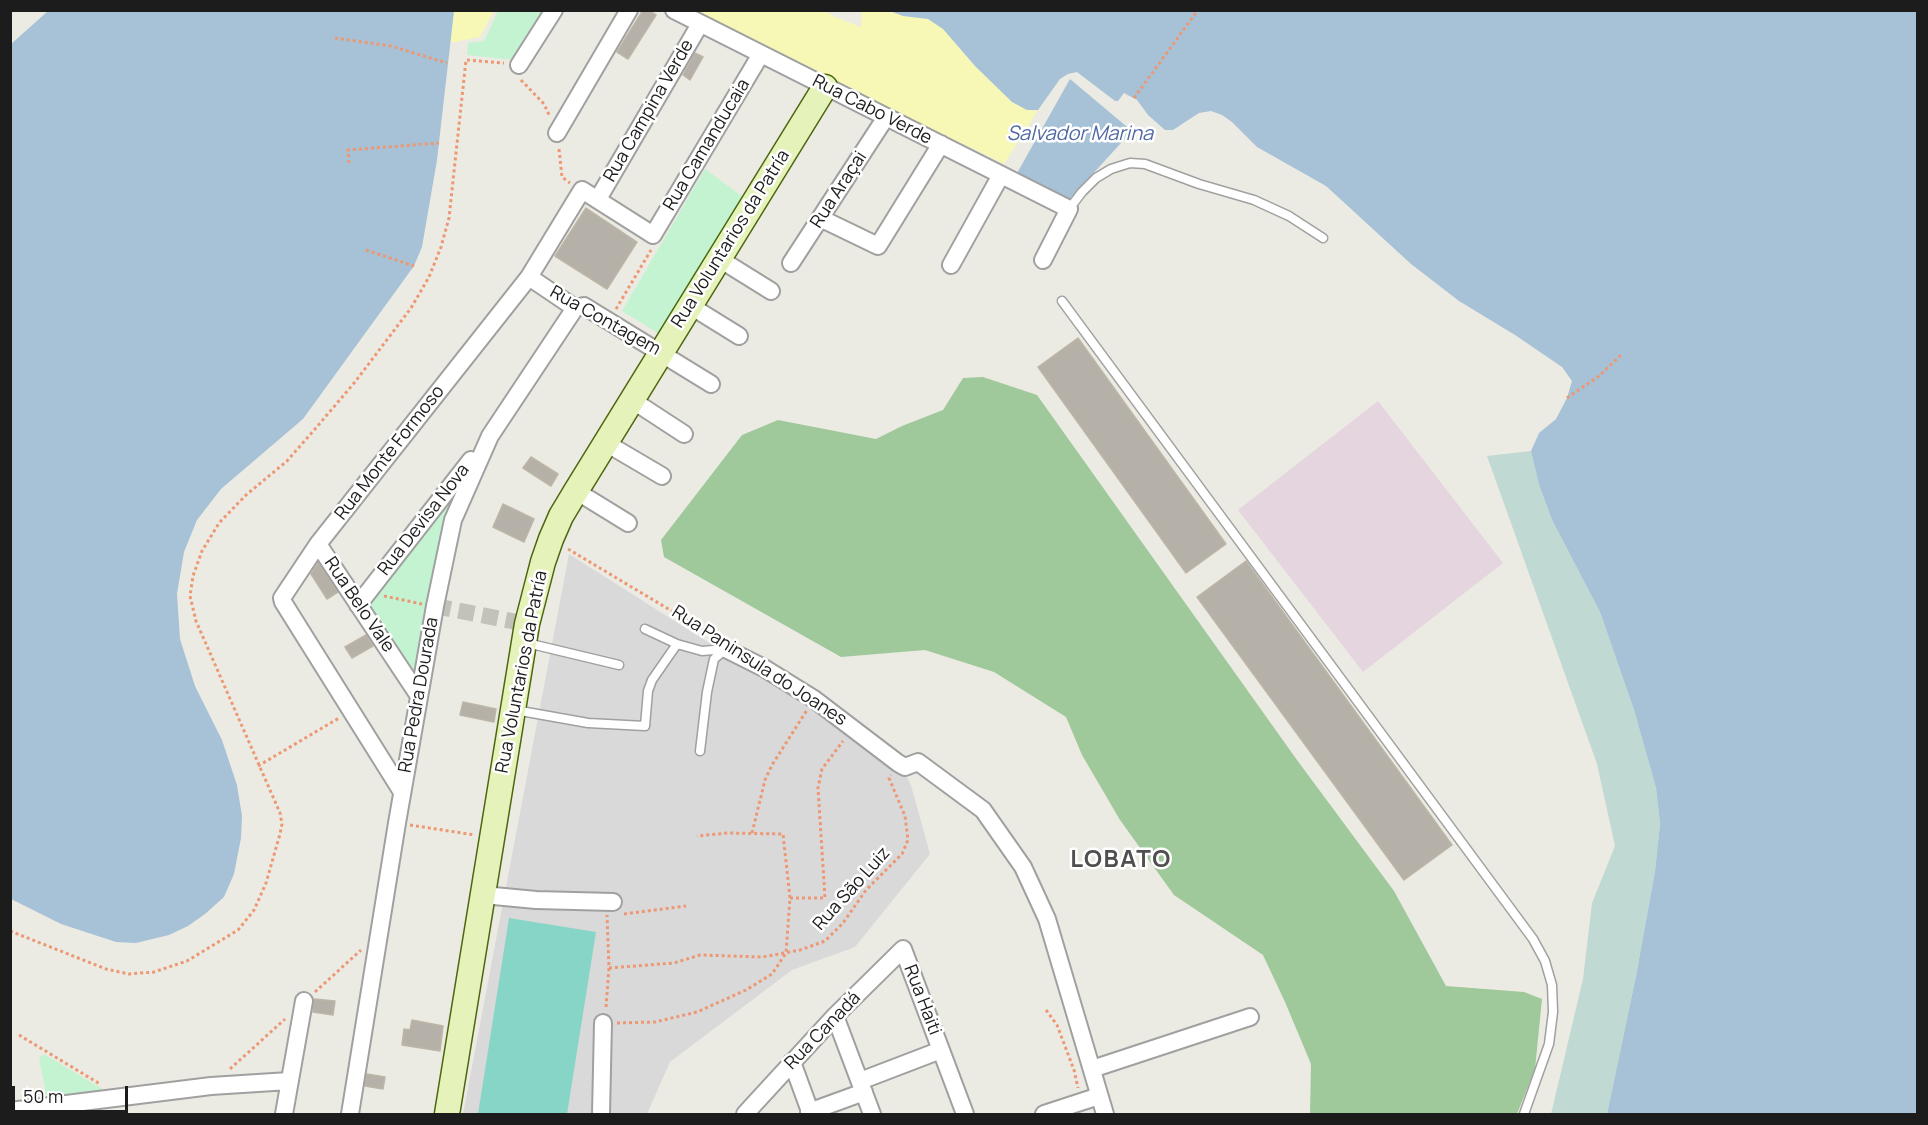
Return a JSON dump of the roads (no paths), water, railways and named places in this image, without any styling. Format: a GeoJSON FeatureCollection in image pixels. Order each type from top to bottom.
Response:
{"type":"FeatureCollection","features":[{"type":"Feature","properties":{"kind":"street"},"geometry":{"type":"LineString","coordinates":[[519,65],[554,10]]}},
{"type":"Feature","properties":{"kind":"street"},"geometry":{"type":"LineString","coordinates":[[557,133],[629,10]]}},
{"type":"Feature","properties":{"kind":"street","name":"Rua Cabo Verde"},"geometry":{"type":"LineString","coordinates":[[674,10],[1070,209]]}},
{"type":"Feature","properties":{"kind":"street","name":"Rua Campina Verde"},"geometry":{"type":"LineString","coordinates":[[598,199],[700,24]]}},
{"type":"Feature","properties":{"kind":"street","name":"Rua Camanducaia"},"geometry":{"type":"LineString","coordinates":[[598,199],[653,235],[761,54]]}},
{"type":"Feature","properties":{"kind":"street","name":"Rua Voluntarios da Patría"},"geometry":{"type":"LineString","coordinates":[[447,1114],[524,642],[535,589],[551,539],[576,491],[660,352],[825,87]]}},
{"type":"Feature","properties":{"kind":"street","name":"Rua Araçai"},"geometry":{"type":"LineString","coordinates":[[792,263],[886,117]]}},
{"type":"Feature","properties":{"kind":"street"},"geometry":{"type":"LineString","coordinates":[[820,218],[878,246],[941,144]]}},
{"type":"Feature","properties":{"kind":"street"},"geometry":{"type":"LineString","coordinates":[[951,265],[1001,175]]}},
{"type":"Feature","properties":{"kind":"street","name":"Rua Monte Formoso"},"geometry":{"type":"LineString","coordinates":[[402,792],[282,600],[318,544],[529,277],[582,190],[598,199]]}},
{"type":"Feature","properties":{"kind":"street"},"geometry":{"type":"LineString","coordinates":[[1042,260],[1070,209]]}},
{"type":"Feature","properties":{"kind":"street"},"geometry":{"type":"LineString","coordinates":[[718,258],[771,291]]}},
{"type":"Feature","properties":{"kind":"street","name":"Rua Contagem"},"geometry":{"type":"LineString","coordinates":[[529,277],[575,308],[584,306],[711,384]]}},
{"type":"Feature","properties":{"kind":"street"},"geometry":{"type":"LineString","coordinates":[[689,305],[739,336]]}},
{"type":"Feature","properties":{"kind":"street","name":"Rua Pedra Dourada"},"geometry":{"type":"LineString","coordinates":[[350,1114],[402,792],[435,606],[453,520],[490,436],[575,308]]}},
{"type":"Feature","properties":{"kind":"street"},"geometry":{"type":"LineString","coordinates":[[632,400],[684,434]]}},
{"type":"Feature","properties":{"kind":"street","name":"Rua Devisa Nova"},"geometry":{"type":"LineString","coordinates":[[363,599],[490,436]]}},
{"type":"Feature","properties":{"kind":"street"},"geometry":{"type":"LineString","coordinates":[[606,442],[662,476]]}},
{"type":"Feature","properties":{"kind":"street"},"geometry":{"type":"LineString","coordinates":[[576,491],[628,523]]}},
{"type":"Feature","properties":{"kind":"street","name":"Rua Belo Vale"},"geometry":{"type":"LineString","coordinates":[[318,544],[363,599],[419,696]]}},
{"type":"Feature","properties":{"kind":"street","name":"Rua Paninsula do Joanes"},"geometry":{"type":"LineString","coordinates":[[726,649],[764,668],[814,699],[898,763],[905,767],[918,762],[983,810],[1023,867],[1047,919],[1092,1069]]}},
{"type":"Feature","properties":{"kind":"street"},"geometry":{"type":"LineString","coordinates":[[483,895],[609,907]]}},
{"type":"Feature","properties":{"kind":"street","name":"Rua Canadá"},"geometry":{"type":"LineString","coordinates":[[745,1114],[835,1016],[903,949]]}},
{"type":"Feature","properties":{"kind":"street","name":"Rua Haiti"},"geometry":{"type":"LineString","coordinates":[[903,949],[965,1114]]}},
{"type":"Feature","properties":{"kind":"street"},"geometry":{"type":"LineString","coordinates":[[284,1114],[304,1001]]}},
{"type":"Feature","properties":{"kind":"street"},"geometry":{"type":"LineString","coordinates":[[835,1016],[872,1114]]}},
{"type":"Feature","properties":{"kind":"street"},"geometry":{"type":"LineString","coordinates":[[1105,1114],[1092,1069],[1250,1017]]}},
{"type":"Feature","properties":{"kind":"street"},"geometry":{"type":"LineString","coordinates":[[601,1114],[603,1023]]}},
{"type":"Feature","properties":{"kind":"street","name":"Rua Haiti"},"geometry":{"type":"LineString","coordinates":[[810,1113],[941,1050]]}},
{"type":"Feature","properties":{"kind":"street"},"geometry":{"type":"LineString","coordinates":[[792,1062],[810,1113]]}},
{"type":"Feature","properties":{"kind":"street"},"geometry":{"type":"LineString","coordinates":[[10,1111],[211,1086],[289,1081]]}},
{"type":"Feature","properties":{"kind":"street"},"geometry":{"type":"LineString","coordinates":[[1044,1114],[1099,1096]]}},
{"type":"Feature","properties":{"kind":"lane"},"geometry":{"type":"LineString","coordinates":[[1070,209],[1096,178],[1111,169],[1130,163],[1145,164],[1199,184],[1254,200],[1289,216],[1323,238]]}},
{"type":"Feature","properties":{"kind":"lane"},"geometry":{"type":"LineString","coordinates":[[1062,301],[1533,939],[1545,962],[1552,985],[1552,1012],[1549,1044],[1524,1114]]}},
{"type":"Feature","properties":{"kind":"lane"},"geometry":{"type":"LineString","coordinates":[[645,629],[677,644],[702,651],[726,649]]}},
{"type":"Feature","properties":{"kind":"lane"},"geometry":{"type":"LineString","coordinates":[[524,642],[619,665]]}},
{"type":"Feature","properties":{"kind":"lane"},"geometry":{"type":"LineString","coordinates":[[513,709],[588,723],[645,726],[648,691],[652,680],[677,644]]}},
{"type":"Feature","properties":{"kind":"lane"},"geometry":{"type":"LineString","coordinates":[[700,751],[707,692],[714,658],[726,649]]}},
{"type":"Feature","properties":{"kind":"water"},"geometry":{"type":"Polygon","coordinates":[[[48,11],[454,11],[437,160],[422,247],[414,266],[303,419],[221,489],[197,520],[184,552],[177,594],[180,639],[195,686],[222,740],[237,785],[242,816],[241,838],[234,874],[224,897],[188,926],[169,935],[136,943],[116,942],[61,924],[11,899],[10,45],[48,11]]]}},
{"type":"Feature","properties":{"kind":"water"},"geometry":{"type":"Polygon","coordinates":[[[890,11],[1917,11],[1917,1114],[1607,1114],[1636,976],[1655,871],[1660,824],[1656,788],[1634,710],[1600,612],[1552,520],[1539,485],[1531,451],[1539,433],[1556,419],[1567,398],[1572,381],[1562,367],[1459,301],[1411,264],[1326,186],[1257,147],[1222,115],[1211,111],[1199,113],[1173,130],[1165,130],[1148,115],[1137,100],[1124,93],[1118,101],[1115,101],[1077,72],[1060,79],[1038,110],[1027,110],[1012,102],[975,66],[943,29],[928,19],[903,16],[890,11]]]}},
{"type":"Feature","properties":{"kind":"water","name":"Salvador Marina"},"geometry":{"type":"Polygon","coordinates":[[[1070,79],[1132,131],[1069,200],[1016,175],[1070,79]]]}},
{"type":"Feature","properties":{"kind":"tunnel"},"geometry":{"type":"LineString","coordinates":[[435,606],[527,624]]}},
{"type":"Feature","properties":{"kind":"district","name":"LOBATO"},"geometry":{"type":"Point","coordinates":[1121,860]}}]}
